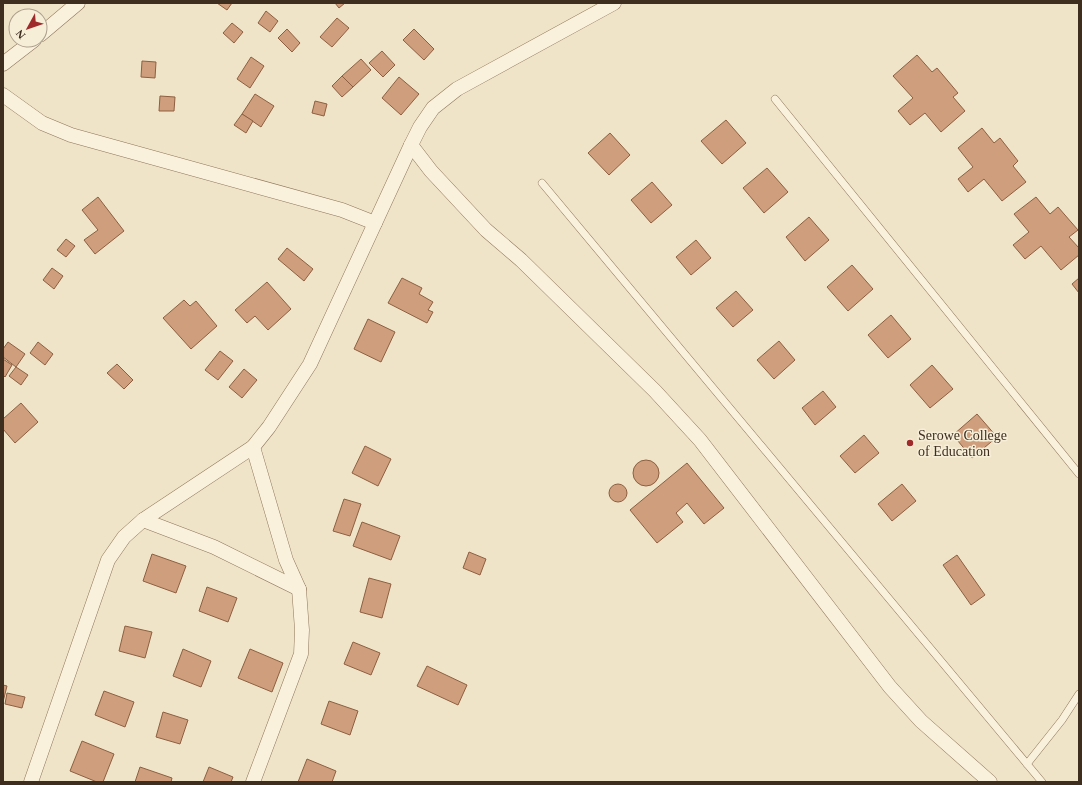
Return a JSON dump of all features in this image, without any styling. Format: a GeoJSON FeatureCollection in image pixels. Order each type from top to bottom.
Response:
{"type":"FeatureCollection","features":[{"type":"Feature","properties":{"kind":"street"},"geometry":{"type":"LineString","coordinates":[[48,28],[78,3]]}},
{"type":"Feature","properties":{"kind":"street"},"geometry":{"type":"LineString","coordinates":[[31,782],[108,560],[124,537],[143,520],[253,447],[269,427],[310,364],[420,126],[433,108],[457,88],[614,3]]}},
{"type":"Feature","properties":{"kind":"street"},"geometry":{"type":"LineString","coordinates":[[3,64],[24,48]]}},
{"type":"Feature","properties":{"kind":"street"},"geometry":{"type":"LineString","coordinates":[[3,95],[42,123],[71,136],[342,210],[375,223]]}},
{"type":"Feature","properties":{"kind":"street"},"geometry":{"type":"LineString","coordinates":[[411,145],[431,171],[486,230],[527,266],[655,391],[690,430],[890,687],[921,721],[990,782]]}},
{"type":"Feature","properties":{"kind":"street"},"geometry":{"type":"LineString","coordinates":[[253,447],[286,560],[299,589],[302,630],[301,654],[253,782]]}},
{"type":"Feature","properties":{"kind":"street"},"geometry":{"type":"LineString","coordinates":[[143,520],[214,547],[299,589]]}},
{"type":"Feature","properties":{"kind":"lane"},"geometry":{"type":"LineString","coordinates":[[775,99],[1079,474]]}},
{"type":"Feature","properties":{"kind":"lane"},"geometry":{"type":"LineString","coordinates":[[542,183],[1042,782]]}},
{"type":"Feature","properties":{"kind":"lane"},"geometry":{"type":"LineString","coordinates":[[1028,764],[1062,720],[1079,694]]}},
{"type":"Feature","properties":{"kind":"building"},"geometry":{"type":"Polygon","coordinates":[[[217,3],[232,3],[227,10],[217,3]]]}},
{"type":"Feature","properties":{"kind":"building"},"geometry":{"type":"Polygon","coordinates":[[[335,3],[345,3],[339,8],[335,3]]]}},
{"type":"Feature","properties":{"kind":"building"},"geometry":{"type":"Polygon","coordinates":[[[266,11],[278,21],[270,32],[258,23],[266,11]]]}},
{"type":"Feature","properties":{"kind":"building"},"geometry":{"type":"Polygon","coordinates":[[[337,18],[349,28],[332,47],[320,37],[337,18]]]}},
{"type":"Feature","properties":{"kind":"building"},"geometry":{"type":"Polygon","coordinates":[[[232,23],[243,32],[234,43],[223,33],[232,23]]]}},
{"type":"Feature","properties":{"kind":"building"},"geometry":{"type":"Polygon","coordinates":[[[287,29],[300,43],[292,52],[278,38],[287,29]]]}},
{"type":"Feature","properties":{"kind":"building"},"geometry":{"type":"Polygon","coordinates":[[[414,29],[434,49],[424,60],[403,40],[414,29]]]}},
{"type":"Feature","properties":{"kind":"building"},"geometry":{"type":"Polygon","coordinates":[[[382,51],[395,65],[383,77],[369,63],[382,51]]]}},
{"type":"Feature","properties":{"kind":"building"},"geometry":{"type":"Polygon","coordinates":[[[917,55],[932,72],[937,68],[958,93],[953,97],[965,111],[941,132],[925,113],[910,125],[898,111],[913,98],[893,76],[917,55]]]}},
{"type":"Feature","properties":{"kind":"building"},"geometry":{"type":"Polygon","coordinates":[[[251,57],[264,66],[250,88],[237,79],[251,57]]]}},
{"type":"Feature","properties":{"kind":"building"},"geometry":{"type":"Polygon","coordinates":[[[361,59],[371,70],[353,87],[342,76],[361,59]]]}},
{"type":"Feature","properties":{"kind":"building"},"geometry":{"type":"Polygon","coordinates":[[[142,61],[156,62],[155,78],[141,77],[142,61]]]}},
{"type":"Feature","properties":{"kind":"building"},"geometry":{"type":"Polygon","coordinates":[[[342,76],[353,87],[342,97],[332,86],[342,76]]]}},
{"type":"Feature","properties":{"kind":"building"},"geometry":{"type":"Polygon","coordinates":[[[399,77],[419,94],[401,115],[382,98],[399,77]]]}},
{"type":"Feature","properties":{"kind":"building"},"geometry":{"type":"Polygon","coordinates":[[[255,94],[274,106],[261,127],[242,114],[255,94]]]}},
{"type":"Feature","properties":{"kind":"building"},"geometry":{"type":"Polygon","coordinates":[[[160,96],[175,97],[174,111],[159,111],[160,96]]]}},
{"type":"Feature","properties":{"kind":"building"},"geometry":{"type":"Polygon","coordinates":[[[315,101],[327,104],[324,116],[312,113],[315,101]]]}},
{"type":"Feature","properties":{"kind":"building"},"geometry":{"type":"Polygon","coordinates":[[[242,114],[253,121],[246,133],[234,125],[242,114]]]}},
{"type":"Feature","properties":{"kind":"building"},"geometry":{"type":"Polygon","coordinates":[[[726,120],[746,143],[722,164],[701,141],[726,120]]]}},
{"type":"Feature","properties":{"kind":"building"},"geometry":{"type":"Polygon","coordinates":[[[982,128],[994,143],[1000,138],[1018,161],[1013,166],[1026,182],[1002,201],[984,179],[968,192],[958,179],[973,167],[958,148],[982,128]]]}},
{"type":"Feature","properties":{"kind":"building"},"geometry":{"type":"Polygon","coordinates":[[[610,133],[630,155],[609,175],[588,153],[610,133]]]}},
{"type":"Feature","properties":{"kind":"building"},"geometry":{"type":"Polygon","coordinates":[[[767,168],[788,192],[764,213],[743,188],[767,168]]]}},
{"type":"Feature","properties":{"kind":"building"},"geometry":{"type":"Polygon","coordinates":[[[652,182],[672,205],[651,223],[631,200],[652,182]]]}},
{"type":"Feature","properties":{"kind":"building"},"geometry":{"type":"Polygon","coordinates":[[[98,197],[124,231],[95,254],[84,240],[98,230],[82,210],[98,197]]]}},
{"type":"Feature","properties":{"kind":"building"},"geometry":{"type":"Polygon","coordinates":[[[1036,197],[1050,214],[1058,207],[1078,230],[1069,237],[1079,248],[1079,255],[1061,270],[1041,246],[1025,259],[1013,245],[1029,232],[1014,214],[1036,197]]]}},
{"type":"Feature","properties":{"kind":"building"},"geometry":{"type":"Polygon","coordinates":[[[809,217],[829,240],[805,261],[786,237],[809,217]]]}},
{"type":"Feature","properties":{"kind":"building"},"geometry":{"type":"Polygon","coordinates":[[[66,239],[75,246],[66,257],[57,250],[66,239]]]}},
{"type":"Feature","properties":{"kind":"building"},"geometry":{"type":"Polygon","coordinates":[[[696,240],[711,258],[691,275],[676,257],[696,240]]]}},
{"type":"Feature","properties":{"kind":"building"},"geometry":{"type":"Polygon","coordinates":[[[287,248],[313,269],[304,281],[278,259],[287,248]]]}},
{"type":"Feature","properties":{"kind":"building"},"geometry":{"type":"Polygon","coordinates":[[[852,265],[873,289],[848,311],[827,287],[852,265]]]}},
{"type":"Feature","properties":{"kind":"building"},"geometry":{"type":"Polygon","coordinates":[[[52,268],[63,276],[54,289],[43,280],[52,268]]]}},
{"type":"Feature","properties":{"kind":"building"},"geometry":{"type":"Polygon","coordinates":[[[402,278],[422,288],[419,294],[433,302],[428,310],[433,312],[427,323],[388,303],[402,278]]]}},
{"type":"Feature","properties":{"kind":"building"},"geometry":{"type":"Polygon","coordinates":[[[1079,278],[1079,293],[1072,284],[1079,278]]]}},
{"type":"Feature","properties":{"kind":"building"},"geometry":{"type":"Polygon","coordinates":[[[267,282],[291,309],[268,330],[255,316],[247,323],[235,310],[267,282]]]}},
{"type":"Feature","properties":{"kind":"building"},"geometry":{"type":"Polygon","coordinates":[[[736,291],[753,310],[733,327],[716,308],[736,291]]]}},
{"type":"Feature","properties":{"kind":"building"},"geometry":{"type":"Polygon","coordinates":[[[184,300],[190,306],[196,301],[217,326],[191,349],[163,318],[184,300]]]}},
{"type":"Feature","properties":{"kind":"building"},"geometry":{"type":"Polygon","coordinates":[[[891,315],[911,339],[888,358],[868,335],[891,315]]]}},
{"type":"Feature","properties":{"kind":"building"},"geometry":{"type":"Polygon","coordinates":[[[368,319],[395,332],[381,362],[354,349],[368,319]]]}},
{"type":"Feature","properties":{"kind":"building"},"geometry":{"type":"Polygon","coordinates":[[[779,341],[795,360],[774,379],[757,360],[779,341]]]}},
{"type":"Feature","properties":{"kind":"building"},"geometry":{"type":"Polygon","coordinates":[[[8,342],[25,354],[16,367],[3,357],[3,349],[8,342]]]}},
{"type":"Feature","properties":{"kind":"building"},"geometry":{"type":"Polygon","coordinates":[[[38,342],[53,354],[45,365],[30,353],[38,342]]]}},
{"type":"Feature","properties":{"kind":"building"},"geometry":{"type":"Polygon","coordinates":[[[220,351],[233,361],[218,380],[205,370],[220,351]]]}},
{"type":"Feature","properties":{"kind":"building"},"geometry":{"type":"Polygon","coordinates":[[[3,359],[12,365],[5,377],[3,375],[3,359]]]}},
{"type":"Feature","properties":{"kind":"building"},"geometry":{"type":"Polygon","coordinates":[[[117,364],[133,380],[124,389],[107,373],[117,364]]]}},
{"type":"Feature","properties":{"kind":"building"},"geometry":{"type":"Polygon","coordinates":[[[932,365],[953,389],[930,408],[910,385],[932,365]]]}},
{"type":"Feature","properties":{"kind":"building"},"geometry":{"type":"Polygon","coordinates":[[[16,367],[28,375],[21,385],[9,376],[16,367]]]}},
{"type":"Feature","properties":{"kind":"building"},"geometry":{"type":"Polygon","coordinates":[[[244,369],[257,380],[242,398],[229,387],[244,369]]]}},
{"type":"Feature","properties":{"kind":"building"},"geometry":{"type":"Polygon","coordinates":[[[823,391],[836,407],[815,425],[802,408],[823,391]]]}},
{"type":"Feature","properties":{"kind":"building"},"geometry":{"type":"Polygon","coordinates":[[[21,403],[38,422],[15,443],[3,429],[3,419],[21,403]]]}},
{"type":"Feature","properties":{"kind":"building"},"geometry":{"type":"Polygon","coordinates":[[[977,414],[997,437],[972,458],[953,435],[977,414]]]}},
{"type":"Feature","properties":{"kind":"building"},"geometry":{"type":"Polygon","coordinates":[[[864,435],[879,453],[855,473],[840,456],[864,435]]]}},
{"type":"Feature","properties":{"kind":"building"},"geometry":{"type":"Polygon","coordinates":[[[365,446],[391,459],[378,486],[352,473],[365,446]]]}},
{"type":"Feature","properties":{"kind":"building"},"geometry":{"type":"Polygon","coordinates":[[[646,460],[655,464],[659,473],[655,482],[646,486],[637,482],[633,473],[637,464],[646,460]]]}},
{"type":"Feature","properties":{"kind":"building"},"geometry":{"type":"Polygon","coordinates":[[[687,463],[724,508],[704,524],[687,503],[676,513],[683,522],[657,543],[630,510],[687,463]]]}},
{"type":"Feature","properties":{"kind":"building"},"geometry":{"type":"Polygon","coordinates":[[[614,484],[622,484],[627,489],[625,500],[622,502],[614,502],[609,497],[609,489],[614,484]]]}},
{"type":"Feature","properties":{"kind":"building"},"geometry":{"type":"Polygon","coordinates":[[[902,484],[916,501],[892,521],[878,504],[902,484]]]}},
{"type":"Feature","properties":{"kind":"building"},"geometry":{"type":"Polygon","coordinates":[[[344,499],[361,504],[350,536],[333,531],[344,499]]]}},
{"type":"Feature","properties":{"kind":"building"},"geometry":{"type":"Polygon","coordinates":[[[362,522],[400,536],[391,560],[353,546],[362,522]]]}},
{"type":"Feature","properties":{"kind":"building"},"geometry":{"type":"Polygon","coordinates":[[[469,552],[486,559],[480,575],[463,568],[469,552]]]}},
{"type":"Feature","properties":{"kind":"building"},"geometry":{"type":"Polygon","coordinates":[[[152,554],[186,566],[176,593],[143,581],[152,554]]]}},
{"type":"Feature","properties":{"kind":"building"},"geometry":{"type":"Polygon","coordinates":[[[957,555],[985,595],[971,605],[943,565],[957,555]]]}},
{"type":"Feature","properties":{"kind":"building"},"geometry":{"type":"Polygon","coordinates":[[[369,578],[391,584],[382,618],[360,612],[369,578]]]}},
{"type":"Feature","properties":{"kind":"building"},"geometry":{"type":"Polygon","coordinates":[[[207,587],[237,598],[228,622],[199,611],[207,587]]]}},
{"type":"Feature","properties":{"kind":"building"},"geometry":{"type":"Polygon","coordinates":[[[125,626],[152,632],[145,658],[119,651],[125,626]]]}},
{"type":"Feature","properties":{"kind":"building"},"geometry":{"type":"Polygon","coordinates":[[[353,642],[380,653],[371,675],[344,664],[353,642]]]}},
{"type":"Feature","properties":{"kind":"building"},"geometry":{"type":"Polygon","coordinates":[[[183,649],[211,661],[201,687],[173,676],[183,649]]]}},
{"type":"Feature","properties":{"kind":"building"},"geometry":{"type":"Polygon","coordinates":[[[250,649],[283,663],[272,692],[238,678],[250,649]]]}},
{"type":"Feature","properties":{"kind":"building"},"geometry":{"type":"Polygon","coordinates":[[[427,666],[467,685],[458,705],[417,686],[427,666]]]}},
{"type":"Feature","properties":{"kind":"building"},"geometry":{"type":"Polygon","coordinates":[[[3,685],[7,686],[3,702],[3,685]]]}},
{"type":"Feature","properties":{"kind":"building"},"geometry":{"type":"Polygon","coordinates":[[[104,691],[134,702],[125,727],[95,715],[104,691]]]}},
{"type":"Feature","properties":{"kind":"building"},"geometry":{"type":"Polygon","coordinates":[[[7,693],[25,697],[22,708],[5,704],[7,693]]]}},
{"type":"Feature","properties":{"kind":"building"},"geometry":{"type":"Polygon","coordinates":[[[329,701],[358,711],[350,735],[321,724],[329,701]]]}},
{"type":"Feature","properties":{"kind":"building"},"geometry":{"type":"Polygon","coordinates":[[[163,712],[188,720],[180,744],[156,737],[163,712]]]}},
{"type":"Feature","properties":{"kind":"building"},"geometry":{"type":"Polygon","coordinates":[[[82,741],[114,754],[103,782],[97,782],[70,771],[82,741]]]}},
{"type":"Feature","properties":{"kind":"building"},"geometry":{"type":"Polygon","coordinates":[[[307,759],[336,771],[332,782],[298,782],[307,759]]]}},
{"type":"Feature","properties":{"kind":"building"},"geometry":{"type":"Polygon","coordinates":[[[140,767],[172,778],[171,782],[135,782],[140,767]]]}},
{"type":"Feature","properties":{"kind":"building"},"geometry":{"type":"Polygon","coordinates":[[[209,767],[233,777],[231,782],[203,782],[209,767]]]}},
{"type":"Feature","properties":{"kind":"place","name":"Serowe College of Education"},"geometry":{"type":"Point","coordinates":[910,443]}}]}
